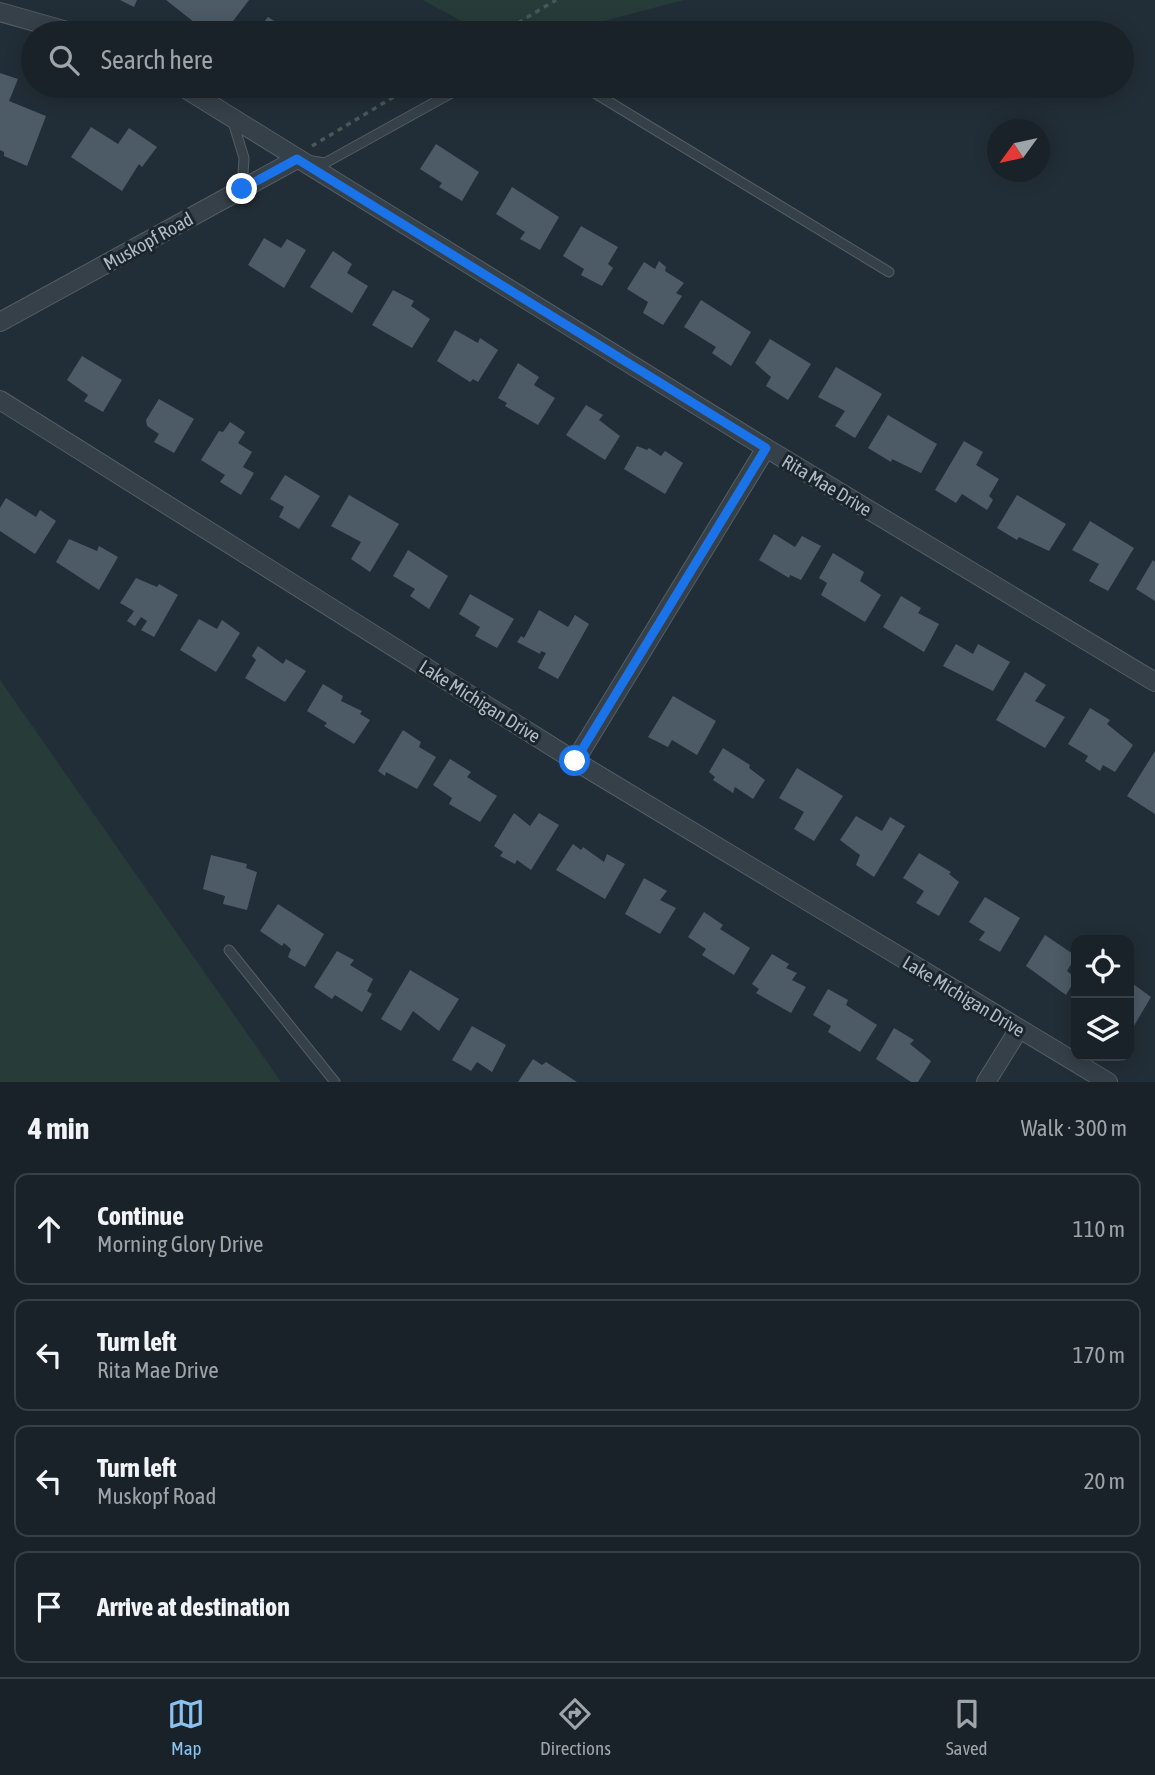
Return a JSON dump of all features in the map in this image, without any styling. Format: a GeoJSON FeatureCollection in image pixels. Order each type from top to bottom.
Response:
{"type":"FeatureCollection","features":[{"type":"Feature","properties":{"kind":"street"},"geometry":{"type":"LineString","coordinates":[[0,12],[32,21]]}},
{"type":"Feature","properties":{"kind":"street","name":"Rita Mae Drive"},"geometry":{"type":"LineString","coordinates":[[200,98],[766,448],[1155,682]]}},
{"type":"Feature","properties":{"kind":"street","name":"Muskopf Road"},"geometry":{"type":"LineString","coordinates":[[0,322],[297,159]]}},
{"type":"Feature","properties":{"kind":"street","name":"Lake Michigan Drive"},"geometry":{"type":"LineString","coordinates":[[0,400],[575,761],[1108,1082]]}},
{"type":"Feature","properties":{"kind":"street"},"geometry":{"type":"LineString","coordinates":[[575,761],[766,448]]}},
{"type":"Feature","properties":{"kind":"street"},"geometry":{"type":"LineString","coordinates":[[986,1082],[1019,1029]]}},
{"type":"Feature","properties":{"kind":"lane"},"geometry":{"type":"LineString","coordinates":[[297,159],[325,163],[442,98]]}},
{"type":"Feature","properties":{"kind":"lane"},"geometry":{"type":"LineString","coordinates":[[603,98],[889,272]]}},
{"type":"Feature","properties":{"kind":"lane"},"geometry":{"type":"LineString","coordinates":[[231,117],[244,158],[242,189]]}},
{"type":"Feature","properties":{"kind":"lane"},"geometry":{"type":"LineString","coordinates":[[229,950],[335,1082]]}},
{"type":"Feature","properties":{"kind":"path"},"geometry":{"type":"LineString","coordinates":[[521,21],[556,0]]}},
{"type":"Feature","properties":{"kind":"path"},"geometry":{"type":"LineString","coordinates":[[297,159],[315,142],[391,98]]}},
{"type":"Feature","properties":{"kind":"green space"},"geometry":{"type":"Polygon","coordinates":[[[423,0],[684,0],[604,21],[461,21],[423,0]]]}},
{"type":"Feature","properties":{"kind":"green space"},"geometry":{"type":"Polygon","coordinates":[[[0,680],[281,1082],[0,1082],[0,680]]]}},
{"type":"Feature","properties":{"kind":"building"},"geometry":{"type":"Polygon","coordinates":[[[120,0],[137,0],[134,7],[120,0]]]}},
{"type":"Feature","properties":{"kind":"building"},"geometry":{"type":"Polygon","coordinates":[[[166,0],[249,0],[233,21],[193,21],[166,0]]]}},
{"type":"Feature","properties":{"kind":"building"},"geometry":{"type":"Polygon","coordinates":[[[0,73],[18,79],[9,101],[46,116],[27,166],[4,156],[4,152],[0,150],[0,73]]]}},
{"type":"Feature","properties":{"kind":"building"},"geometry":{"type":"Polygon","coordinates":[[[91,127],[118,144],[129,128],[157,147],[142,167],[139,164],[122,191],[71,157],[91,127]]]}},
{"type":"Feature","properties":{"kind":"building"},"geometry":{"type":"Polygon","coordinates":[[[436,144],[479,172],[462,201],[439,187],[442,183],[420,169],[436,144]]]}},
{"type":"Feature","properties":{"kind":"building"},"geometry":{"type":"Polygon","coordinates":[[[512,187],[559,217],[540,250],[520,239],[525,232],[496,214],[512,187]]]}},
{"type":"Feature","properties":{"kind":"building"},"geometry":{"type":"Polygon","coordinates":[[[581,226],[618,247],[608,264],[613,268],[602,286],[581,275],[584,269],[563,256],[581,226]]]}},
{"type":"Feature","properties":{"kind":"building"},"geometry":{"type":"Polygon","coordinates":[[[264,238],[281,248],[287,239],[306,250],[284,288],[248,265],[264,238]]]}},
{"type":"Feature","properties":{"kind":"building"},"geometry":{"type":"Polygon","coordinates":[[[333,251],[352,264],[347,273],[368,286],[352,313],[310,287],[333,251]]]}},
{"type":"Feature","properties":{"kind":"building"},"geometry":{"type":"Polygon","coordinates":[[[659,261],[666,267],[665,271],[684,283],[676,293],[682,296],[663,325],[643,313],[648,302],[627,289],[644,262],[655,269],[659,261]]]}},
{"type":"Feature","properties":{"kind":"building"},"geometry":{"type":"Polygon","coordinates":[[[393,290],[414,301],[411,306],[430,319],[412,348],[372,325],[393,290]]]}},
{"type":"Feature","properties":{"kind":"building"},"geometry":{"type":"Polygon","coordinates":[[[701,300],[751,332],[731,366],[712,353],[716,347],[684,327],[701,300]]]}},
{"type":"Feature","properties":{"kind":"building"},"geometry":{"type":"Polygon","coordinates":[[[455,330],[478,343],[480,338],[498,350],[478,382],[473,379],[470,382],[437,361],[455,330]]]}},
{"type":"Feature","properties":{"kind":"building"},"geometry":{"type":"Polygon","coordinates":[[[770,339],[811,364],[788,400],[766,386],[771,377],[755,363],[770,339]]]}},
{"type":"Feature","properties":{"kind":"building"},"geometry":{"type":"Polygon","coordinates":[[[82,356],[122,380],[103,412],[84,401],[88,395],[67,380],[82,356]]]}},
{"type":"Feature","properties":{"kind":"building"},"geometry":{"type":"Polygon","coordinates":[[[518,363],[539,377],[534,385],[555,398],[538,425],[505,406],[507,403],[498,398],[518,363]]]}},
{"type":"Feature","properties":{"kind":"building"},"geometry":{"type":"Polygon","coordinates":[[[836,367],[882,394],[855,438],[835,426],[845,411],[818,397],[836,367]]]}},
{"type":"Feature","properties":{"kind":"building"},"geometry":{"type":"Polygon","coordinates":[[[159,399],[194,419],[174,453],[154,442],[159,434],[147,426],[146,420],[159,399]]]}},
{"type":"Feature","properties":{"kind":"building"},"geometry":{"type":"Polygon","coordinates":[[[586,405],[603,415],[599,420],[620,436],[605,460],[566,435],[586,405]]]}},
{"type":"Feature","properties":{"kind":"building"},"geometry":{"type":"Polygon","coordinates":[[[888,415],[937,444],[921,473],[892,459],[891,462],[868,448],[888,415]]]}},
{"type":"Feature","properties":{"kind":"building"},"geometry":{"type":"Polygon","coordinates":[[[230,422],[245,432],[238,443],[252,452],[243,467],[254,473],[241,495],[220,482],[225,475],[201,460],[219,431],[223,432],[230,422]]]}},
{"type":"Feature","properties":{"kind":"building"},"geometry":{"type":"Polygon","coordinates":[[[964,441],[983,452],[976,465],[999,479],[989,496],[993,500],[987,510],[962,494],[956,503],[935,490],[964,441]]]}},
{"type":"Feature","properties":{"kind":"building"},"geometry":{"type":"Polygon","coordinates":[[[637,446],[647,450],[649,448],[661,456],[665,451],[683,463],[665,494],[624,469],[637,446]]]}},
{"type":"Feature","properties":{"kind":"building"},"geometry":{"type":"Polygon","coordinates":[[[285,475],[320,496],[299,529],[279,517],[284,507],[270,499],[285,475]]]}},
{"type":"Feature","properties":{"kind":"building"},"geometry":{"type":"Polygon","coordinates":[[[349,495],[399,524],[370,572],[351,559],[361,542],[331,526],[349,495]]]}},
{"type":"Feature","properties":{"kind":"building"},"geometry":{"type":"Polygon","coordinates":[[[1017,495],[1066,524],[1049,551],[1019,537],[1017,540],[997,528],[1017,495]]]}},
{"type":"Feature","properties":{"kind":"building"},"geometry":{"type":"Polygon","coordinates":[[[6,498],[36,517],[40,510],[56,521],[35,554],[0,531],[0,508],[6,498]]]}},
{"type":"Feature","properties":{"kind":"building"},"geometry":{"type":"Polygon","coordinates":[[[1090,521],[1134,548],[1108,591],[1089,581],[1099,564],[1072,550],[1090,521]]]}},
{"type":"Feature","properties":{"kind":"building"},"geometry":{"type":"Polygon","coordinates":[[[774,534],[795,547],[802,536],[821,546],[801,580],[790,575],[789,578],[759,560],[774,534]]]}},
{"type":"Feature","properties":{"kind":"building"},"geometry":{"type":"Polygon","coordinates":[[[69,539],[97,551],[99,546],[118,557],[99,590],[56,562],[69,539]]]}},
{"type":"Feature","properties":{"kind":"building"},"geometry":{"type":"Polygon","coordinates":[[[408,550],[448,576],[429,609],[410,596],[415,589],[393,576],[408,550]]]}},
{"type":"Feature","properties":{"kind":"building"},"geometry":{"type":"Polygon","coordinates":[[[833,553],[864,572],[860,581],[881,595],[865,622],[821,595],[827,583],[819,578],[833,553]]]}},
{"type":"Feature","properties":{"kind":"building"},"geometry":{"type":"Polygon","coordinates":[[[1153,560],[1155,562],[1155,601],[1136,589],[1153,560]]]}},
{"type":"Feature","properties":{"kind":"building"},"geometry":{"type":"Polygon","coordinates":[[[136,578],[157,587],[159,584],[178,595],[154,637],[141,630],[147,621],[141,617],[135,626],[127,621],[134,611],[120,603],[136,578]]]}},
{"type":"Feature","properties":{"kind":"building"},"geometry":{"type":"Polygon","coordinates":[[[470,594],[514,619],[497,648],[475,636],[480,627],[459,614],[470,594]]]}},
{"type":"Feature","properties":{"kind":"building"},"geometry":{"type":"Polygon","coordinates":[[[901,596],[921,608],[918,613],[939,624],[924,652],[883,627],[901,596]]]}},
{"type":"Feature","properties":{"kind":"building"},"geometry":{"type":"Polygon","coordinates":[[[539,610],[568,627],[575,615],[589,624],[558,679],[538,668],[546,653],[541,651],[540,654],[517,642],[521,636],[524,638],[539,610]]]}},
{"type":"Feature","properties":{"kind":"building"},"geometry":{"type":"Polygon","coordinates":[[[199,619],[217,629],[222,620],[240,633],[216,672],[180,650],[199,619]]]}},
{"type":"Feature","properties":{"kind":"building"},"geometry":{"type":"Polygon","coordinates":[[[956,644],[973,654],[978,644],[1010,662],[993,691],[943,666],[956,644]]]}},
{"type":"Feature","properties":{"kind":"building"},"geometry":{"type":"Polygon","coordinates":[[[258,646],[283,664],[286,659],[306,671],[285,702],[245,678],[256,660],[252,656],[258,646]]]}},
{"type":"Feature","properties":{"kind":"building"},"geometry":{"type":"Polygon","coordinates":[[[1025,672],[1046,685],[1035,701],[1065,717],[1045,748],[996,720],[1025,672]]]}},
{"type":"Feature","properties":{"kind":"building"},"geometry":{"type":"Polygon","coordinates":[[[323,684],[343,696],[341,701],[362,711],[360,714],[370,720],[354,744],[324,726],[327,723],[307,711],[323,684]]]}},
{"type":"Feature","properties":{"kind":"building"},"geometry":{"type":"Polygon","coordinates":[[[673,696],[716,721],[697,755],[672,740],[668,747],[648,737],[673,696]]]}},
{"type":"Feature","properties":{"kind":"building"},"geometry":{"type":"Polygon","coordinates":[[[1090,708],[1110,720],[1107,724],[1133,745],[1115,772],[1103,765],[1100,771],[1085,761],[1088,756],[1068,744],[1090,708]]]}},
{"type":"Feature","properties":{"kind":"building"},"geometry":{"type":"Polygon","coordinates":[[[403,730],[421,742],[419,747],[436,757],[417,789],[386,772],[385,776],[378,771],[403,730]]]}},
{"type":"Feature","properties":{"kind":"building"},"geometry":{"type":"Polygon","coordinates":[[[723,748],[750,765],[749,768],[765,780],[753,799],[735,787],[733,793],[713,780],[715,777],[709,772],[723,748]]]}},
{"type":"Feature","properties":{"kind":"building"},"geometry":{"type":"Polygon","coordinates":[[[1155,751],[1155,814],[1127,796],[1155,751]]]}},
{"type":"Feature","properties":{"kind":"building"},"geometry":{"type":"Polygon","coordinates":[[[450,759],[471,772],[467,777],[497,796],[480,822],[449,804],[452,798],[433,785],[450,759]]]}},
{"type":"Feature","properties":{"kind":"building"},"geometry":{"type":"Polygon","coordinates":[[[797,768],[843,796],[814,841],[794,829],[804,812],[779,798],[797,768]]]}},
{"type":"Feature","properties":{"kind":"building"},"geometry":{"type":"Polygon","coordinates":[[[514,813],[530,826],[539,813],[559,825],[531,870],[517,860],[515,864],[500,856],[503,852],[494,846],[514,813]]]}},
{"type":"Feature","properties":{"kind":"building"},"geometry":{"type":"Polygon","coordinates":[[[856,816],[882,831],[890,817],[905,826],[874,877],[856,865],[860,855],[840,840],[856,816]]]}},
{"type":"Feature","properties":{"kind":"building"},"geometry":{"type":"Polygon","coordinates":[[[573,844],[581,850],[583,847],[604,862],[607,854],[625,864],[605,899],[556,870],[573,844]]]}},
{"type":"Feature","properties":{"kind":"building"},"geometry":{"type":"Polygon","coordinates":[[[919,853],[951,872],[949,874],[959,882],[939,916],[916,903],[924,891],[903,878],[919,853]]]}},
{"type":"Feature","properties":{"kind":"building"},"geometry":{"type":"Polygon","coordinates":[[[211,855],[247,864],[246,868],[257,872],[247,910],[223,904],[225,896],[203,889],[211,855]]]}},
{"type":"Feature","properties":{"kind":"building"},"geometry":{"type":"Polygon","coordinates":[[[644,878],[667,891],[660,900],[676,908],[660,934],[625,914],[644,878]]]}},
{"type":"Feature","properties":{"kind":"building"},"geometry":{"type":"Polygon","coordinates":[[[985,897],[1020,918],[1000,952],[979,940],[985,932],[969,922],[985,897]]]}},
{"type":"Feature","properties":{"kind":"building"},"geometry":{"type":"Polygon","coordinates":[[[278,904],[324,934],[305,967],[288,957],[291,949],[284,943],[282,946],[260,931],[278,904]]]}},
{"type":"Feature","properties":{"kind":"building"},"geometry":{"type":"Polygon","coordinates":[[[704,912],[723,925],[720,929],[750,948],[734,975],[702,955],[706,949],[688,937],[704,912]]]}},
{"type":"Feature","properties":{"kind":"building"},"geometry":{"type":"Polygon","coordinates":[[[1045,935],[1071,953],[1071,964],[1067,971],[1071,974],[1071,986],[1066,995],[1026,966],[1045,935]]]}},
{"type":"Feature","properties":{"kind":"building"},"geometry":{"type":"Polygon","coordinates":[[[337,951],[354,960],[350,965],[373,979],[367,991],[372,994],[362,1012],[335,995],[332,999],[314,987],[337,951]]]}},
{"type":"Feature","properties":{"kind":"building"},"geometry":{"type":"Polygon","coordinates":[[[772,954],[789,964],[786,968],[797,973],[792,980],[806,987],[791,1013],[756,993],[759,989],[752,984],[772,954]]]}},
{"type":"Feature","properties":{"kind":"building"},"geometry":{"type":"Polygon","coordinates":[[[410,970],[459,999],[439,1031],[413,1011],[401,1031],[381,1019],[410,970]]]}},
{"type":"Feature","properties":{"kind":"building"},"geometry":{"type":"Polygon","coordinates":[[[1134,985],[1151,997],[1134,1026],[1134,985]]]}},
{"type":"Feature","properties":{"kind":"building"},"geometry":{"type":"Polygon","coordinates":[[[828,989],[848,1000],[846,1005],[877,1025],[860,1052],[828,1032],[831,1026],[813,1015],[828,989]]]}},
{"type":"Feature","properties":{"kind":"building"},"geometry":{"type":"Polygon","coordinates":[[[472,1026],[506,1045],[492,1072],[477,1062],[471,1071],[452,1060],[472,1026]]]}},
{"type":"Feature","properties":{"kind":"building"},"geometry":{"type":"Polygon","coordinates":[[[894,1028],[914,1040],[910,1044],[931,1061],[918,1082],[911,1082],[876,1059],[894,1028]]]}},
{"type":"Feature","properties":{"kind":"building"},"geometry":{"type":"Polygon","coordinates":[[[533,1059],[542,1065],[546,1062],[577,1082],[518,1082],[533,1059]]]}},
{"type":"Feature","properties":{"kind":"route"},"geometry":{"type":"LineString","coordinates":[[242,189],[297,159],[766,448],[575,761]]}}]}
